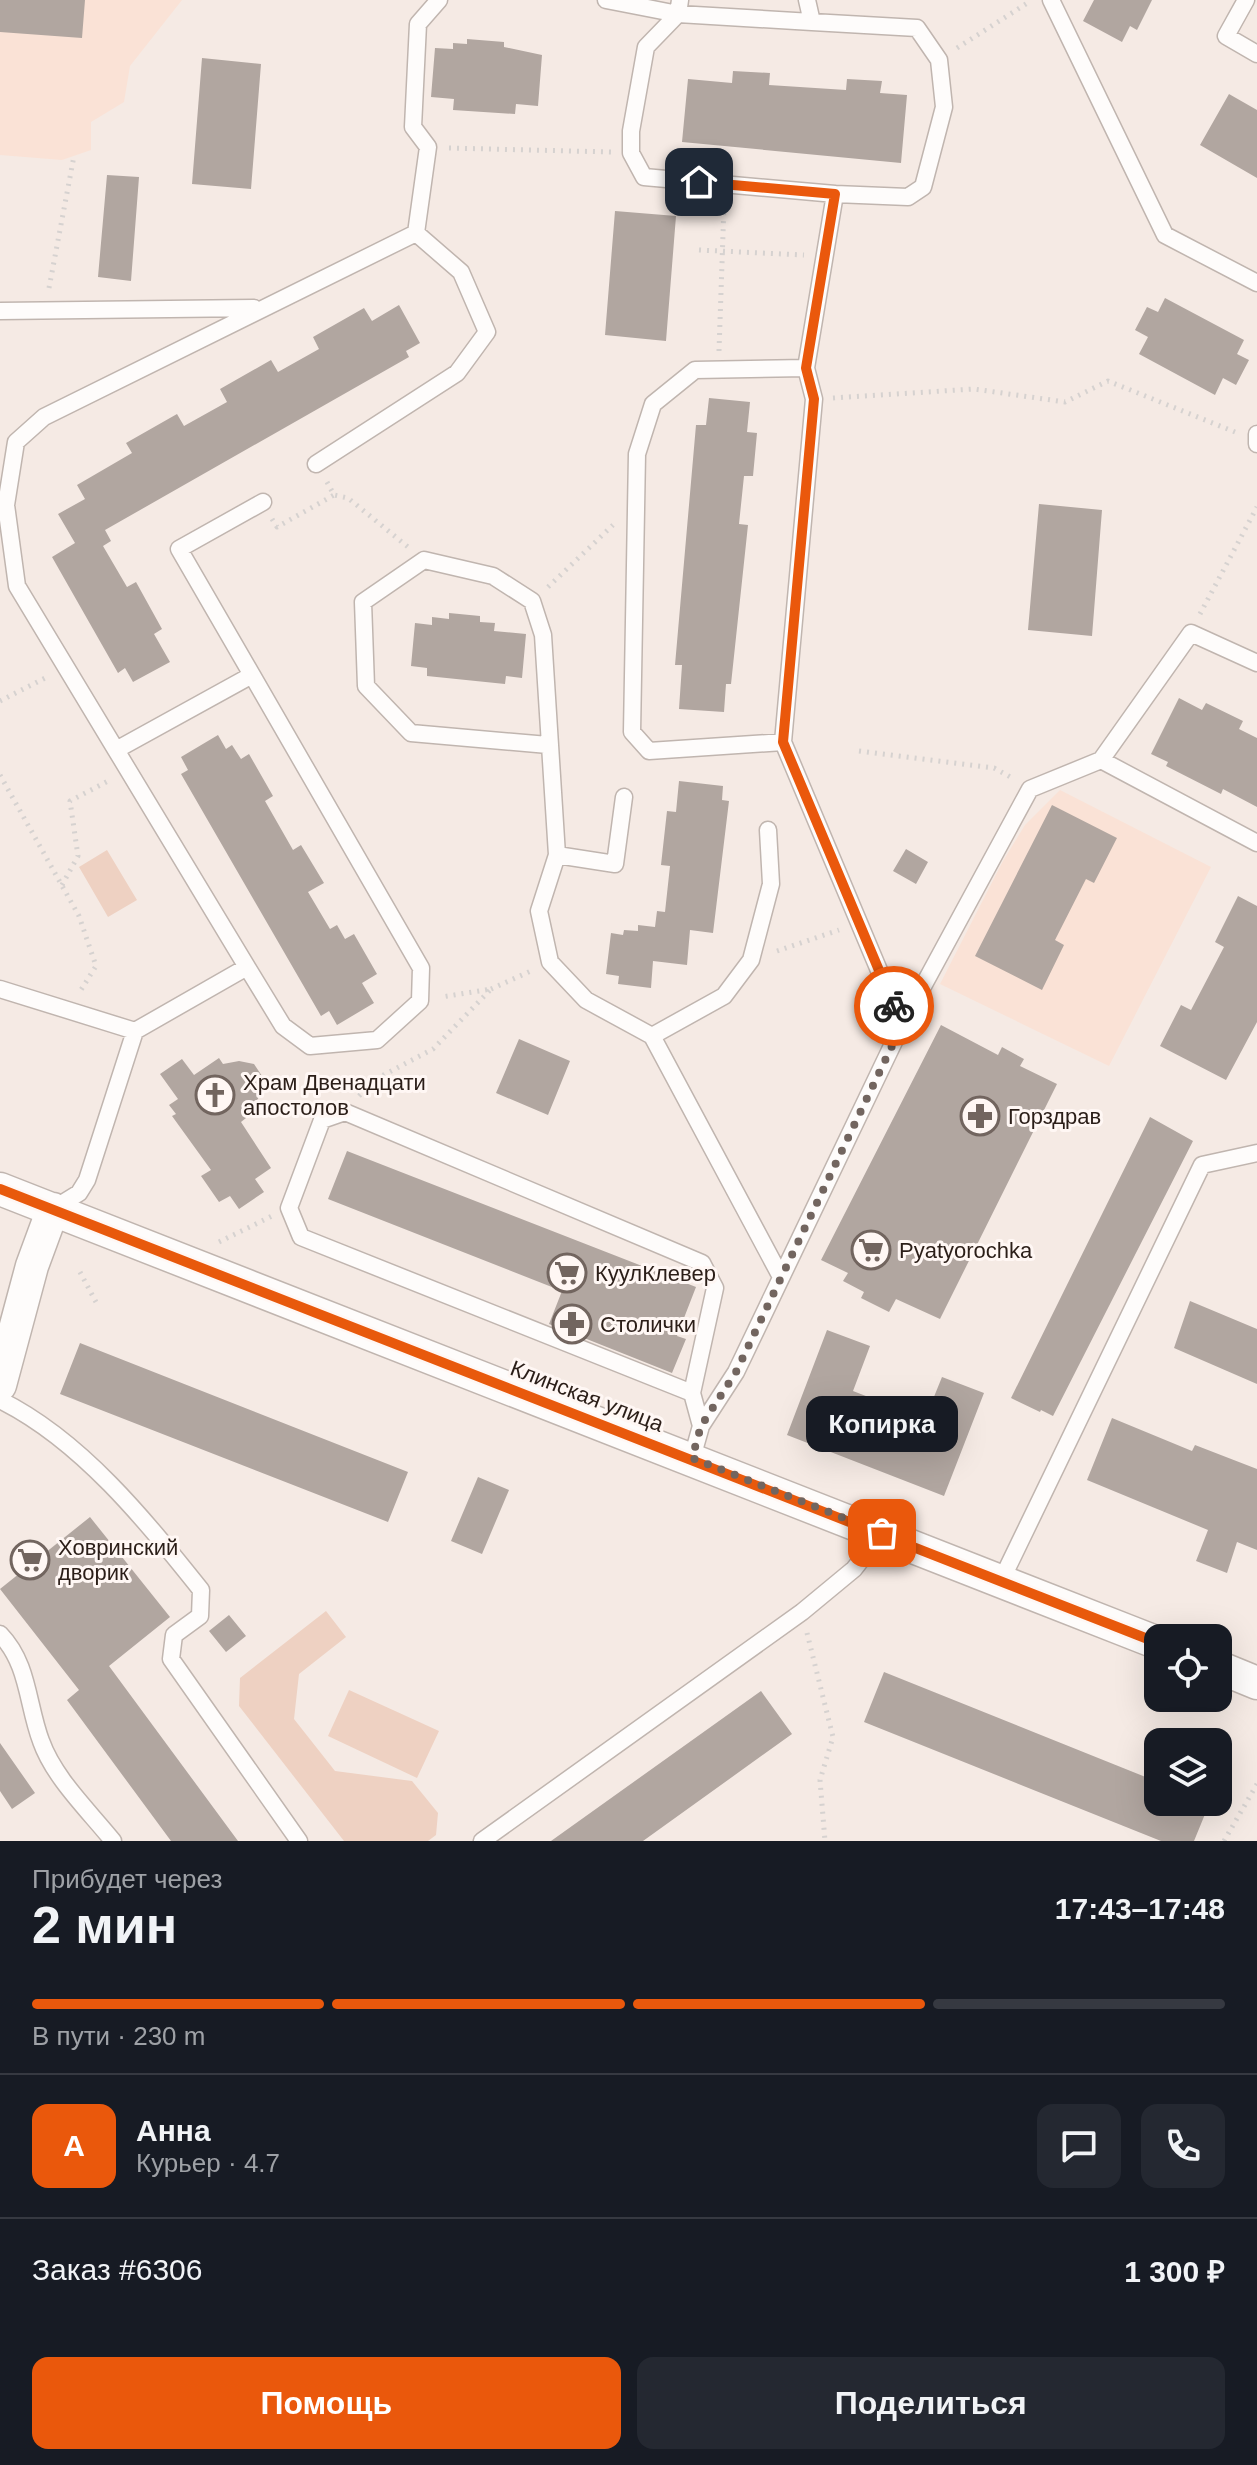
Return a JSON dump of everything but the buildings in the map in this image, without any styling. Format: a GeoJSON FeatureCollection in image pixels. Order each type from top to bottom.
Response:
{"type":"FeatureCollection","features":[{"type":"Feature","properties":{"kind":"street","name":"Клинская улица"},"geometry":{"type":"LineString","coordinates":[[0,1189],[1002,1579],[1144,1637]]}},
{"type":"Feature","properties":{"kind":"street"},"geometry":{"type":"LineString","coordinates":[[0,1385],[32,1266],[53,1209]]}},
{"type":"Feature","properties":{"kind":"street"},"geometry":{"type":"LineString","coordinates":[[1232,1673],[1257,1683]]}},
{"type":"Feature","properties":{"kind":"lane"},"geometry":{"type":"LineString","coordinates":[[416,233],[428,147],[413,127],[418,24],[439,0]]}},
{"type":"Feature","properties":{"kind":"lane"},"geometry":{"type":"LineString","coordinates":[[606,0],[679,7],[812,22],[917,28],[939,60],[944,107],[923,187],[908,197],[835,194],[644,177],[631,153],[631,131],[646,47],[679,7]]}},
{"type":"Feature","properties":{"kind":"lane"},"geometry":{"type":"LineString","coordinates":[[807,0],[812,22]]}},
{"type":"Feature","properties":{"kind":"lane"},"geometry":{"type":"LineString","coordinates":[[1051,0],[1165,235],[1257,283]]}},
{"type":"Feature","properties":{"kind":"lane"},"geometry":{"type":"LineString","coordinates":[[1246,0],[1226,36],[1257,54]]}},
{"type":"Feature","properties":{"kind":"lane"},"geometry":{"type":"LineString","coordinates":[[835,194],[806,368],[814,399],[783,742],[902,1025]]}},
{"type":"Feature","properties":{"kind":"lane"},"geometry":{"type":"LineString","coordinates":[[263,502],[179,549],[421,968],[420,1001],[377,1040],[310,1046],[283,1026],[17,586],[6,505],[16,442],[44,417],[416,233]]}},
{"type":"Feature","properties":{"kind":"lane"},"geometry":{"type":"LineString","coordinates":[[316,464],[457,373],[487,332],[461,272],[416,233]]}},
{"type":"Feature","properties":{"kind":"lane"},"geometry":{"type":"LineString","coordinates":[[0,311],[260,308]]}},
{"type":"Feature","properties":{"kind":"lane"},"geometry":{"type":"LineString","coordinates":[[783,742],[649,751],[632,732],[637,454],[653,404],[695,370],[806,368]]}},
{"type":"Feature","properties":{"kind":"lane"},"geometry":{"type":"LineString","coordinates":[[548,745],[411,733],[366,686],[363,602],[424,560],[493,576],[532,601],[543,635],[557,855],[539,911],[550,962],[586,1000],[652,1036],[781,1277]]}},
{"type":"Feature","properties":{"kind":"lane"},"geometry":{"type":"LineString","coordinates":[[692,1458],[701,1426],[736,1372],[902,1025],[1030,789],[1101,760],[1191,633],[1257,663]]}},
{"type":"Feature","properties":{"kind":"lane"},"geometry":{"type":"LineString","coordinates":[[116,750],[252,675]]}},
{"type":"Feature","properties":{"kind":"lane"},"geometry":{"type":"LineString","coordinates":[[1101,760],[1257,843]]}},
{"type":"Feature","properties":{"kind":"lane"},"geometry":{"type":"LineString","coordinates":[[557,855],[615,864],[624,797]]}},
{"type":"Feature","properties":{"kind":"lane"},"geometry":{"type":"LineString","coordinates":[[652,1036],[724,996],[751,960],[771,884],[768,830]]}},
{"type":"Feature","properties":{"kind":"lane"},"geometry":{"type":"LineString","coordinates":[[53,1209],[79,1193],[87,1180],[135,1031],[247,967]]}},
{"type":"Feature","properties":{"kind":"lane"},"geometry":{"type":"LineString","coordinates":[[0,989],[135,1031]]}},
{"type":"Feature","properties":{"kind":"lane"},"geometry":{"type":"LineString","coordinates":[[692,1393],[301,1237],[289,1208],[322,1120],[345,1112],[702,1263],[715,1288],[692,1393],[701,1426]]}},
{"type":"Feature","properties":{"kind":"lane"},"geometry":{"type":"LineString","coordinates":[[1002,1579],[1202,1165],[1257,1153]]}},
{"type":"Feature","properties":{"kind":"lane"},"geometry":{"type":"LineString","coordinates":[[0,1400],[29,1414],[132,1504],[201,1590],[200,1616],[174,1635],[171,1659],[299,1841]]}},
{"type":"Feature","properties":{"kind":"lane"},"geometry":{"type":"LineString","coordinates":[[482,1841],[802,1612],[854,1569],[882,1533]]}},
{"type":"Feature","properties":{"kind":"lane"},"geometry":{"type":"LineString","coordinates":[[0,1634],[11,1646],[23,1669],[40,1740],[48,1758],[113,1841]]}},
{"type":"Feature","properties":{"kind":"path"},"geometry":{"type":"LineString","coordinates":[[939,60],[1031,0]]}},
{"type":"Feature","properties":{"kind":"path"},"geometry":{"type":"LineString","coordinates":[[428,147],[631,153]]}},
{"type":"Feature","properties":{"kind":"path"},"geometry":{"type":"LineString","coordinates":[[45,309],[74,156]]}},
{"type":"Feature","properties":{"kind":"path"},"geometry":{"type":"LineString","coordinates":[[718,369],[720,251],[726,184]]}},
{"type":"Feature","properties":{"kind":"path"},"geometry":{"type":"LineString","coordinates":[[699,250],[825,256]]}},
{"type":"Feature","properties":{"kind":"path"},"geometry":{"type":"LineString","coordinates":[[814,399],[974,389],[1065,402],[1108,381],[1256,439]]}},
{"type":"Feature","properties":{"kind":"path"},"geometry":{"type":"LineString","coordinates":[[316,464],[334,495]]}},
{"type":"Feature","properties":{"kind":"path"},"geometry":{"type":"LineString","coordinates":[[306,511],[334,495],[348,498],[424,560]]}},
{"type":"Feature","properties":{"kind":"path"},"geometry":{"type":"LineString","coordinates":[[561,574],[636,503]]}},
{"type":"Feature","properties":{"kind":"path"},"geometry":{"type":"LineString","coordinates":[[1191,633],[1257,507]]}},
{"type":"Feature","properties":{"kind":"path"},"geometry":{"type":"LineString","coordinates":[[0,701],[66,668]]}},
{"type":"Feature","properties":{"kind":"path"},"geometry":{"type":"LineString","coordinates":[[859,751],[994,768],[1030,789]]}},
{"type":"Feature","properties":{"kind":"path"},"geometry":{"type":"LineString","coordinates":[[62,885],[78,856],[70,801],[128,770]]}},
{"type":"Feature","properties":{"kind":"path"},"geometry":{"type":"LineString","coordinates":[[0,775],[79,916],[96,966],[68,1010]]}},
{"type":"Feature","properties":{"kind":"path"},"geometry":{"type":"LineString","coordinates":[[751,960],[859,923]]}},
{"type":"Feature","properties":{"kind":"path"},"geometry":{"type":"LineString","coordinates":[[420,1001],[491,989],[550,962]]}},
{"type":"Feature","properties":{"kind":"path"},"geometry":{"type":"LineString","coordinates":[[345,1112],[374,1080],[433,1049],[491,989]]}},
{"type":"Feature","properties":{"kind":"path"},"geometry":{"type":"LineString","coordinates":[[219,1242],[289,1208]]}},
{"type":"Feature","properties":{"kind":"path"},"geometry":{"type":"LineString","coordinates":[[80,1272],[97,1304]]}},
{"type":"Feature","properties":{"kind":"path"},"geometry":{"type":"LineString","coordinates":[[802,1612],[833,1737],[820,1780],[825,1841]]}},
{"type":"Feature","properties":{"kind":"path"},"geometry":{"type":"LineString","coordinates":[[1224,1841],[1257,1784]]}},
{"type":"Feature","properties":{"kind":"shaded area"},"geometry":{"type":"Polygon","coordinates":[[[0,0],[182,0],[130,66],[124,102],[91,122],[91,150],[62,160],[0,155],[0,0]]]}},
{"type":"Feature","properties":{"kind":"shaded area"},"geometry":{"type":"Polygon","coordinates":[[[1060,790],[1211,867],[1109,1066],[940,984],[1003,861],[1025,825],[1060,790]]]}},
{"type":"Feature","properties":{"kind":"shaded area"},"geometry":{"type":"Polygon","coordinates":[[[107,850],[137,900],[108,917],[79,867],[107,850]]]}},
{"type":"Feature","properties":{"kind":"shaded area"},"geometry":{"type":"Polygon","coordinates":[[[326,1611],[346,1637],[299,1674],[294,1719],[335,1771],[412,1781],[438,1813],[436,1835],[428,1841],[344,1841],[239,1706],[240,1678],[326,1611]]]}},
{"type":"Feature","properties":{"kind":"shaded area"},"geometry":{"type":"Polygon","coordinates":[[[349,1690],[439,1731],[417,1778],[328,1736],[349,1690]]]}},
{"type":"Feature","properties":{"kind":"cycle path"},"geometry":{"type":"LineString","coordinates":[[0,1189],[1144,1638]]}},
{"type":"Feature","properties":{"kind":"way so far"},"geometry":{"type":"LineString","coordinates":[[882,1533],[692,1458],[701,1426],[736,1372],[902,1025],[894,1006]]}},
{"type":"Feature","properties":{"kind":"place","name":"Храм Двенадцати апостолов"},"geometry":{"type":"Point","coordinates":[215,1095]}},
{"type":"Feature","properties":{"kind":"place","name":"Горздрав"},"geometry":{"type":"Point","coordinates":[980,1116]}},
{"type":"Feature","properties":{"kind":"place","name":"Pyatyorochka"},"geometry":{"type":"Point","coordinates":[871,1250]}},
{"type":"Feature","properties":{"kind":"place","name":"КуулКлевер"},"geometry":{"type":"Point","coordinates":[567,1273]}},
{"type":"Feature","properties":{"kind":"place","name":"Столички"},"geometry":{"type":"Point","coordinates":[572,1324]}},
{"type":"Feature","properties":{"kind":"place","name":"Копирка"},"geometry":{"type":"Point","coordinates":[882,1533]}},
{"type":"Feature","properties":{"kind":"place","name":"Ховринский дворик"},"geometry":{"type":"Point","coordinates":[30,1560]}},
{"type":"Feature","properties":{"kind":"route"},"geometry":{"type":"LineString","coordinates":[[699,182],[835,194],[806,368],[814,399],[783,742],[894,1006]]}}]}
